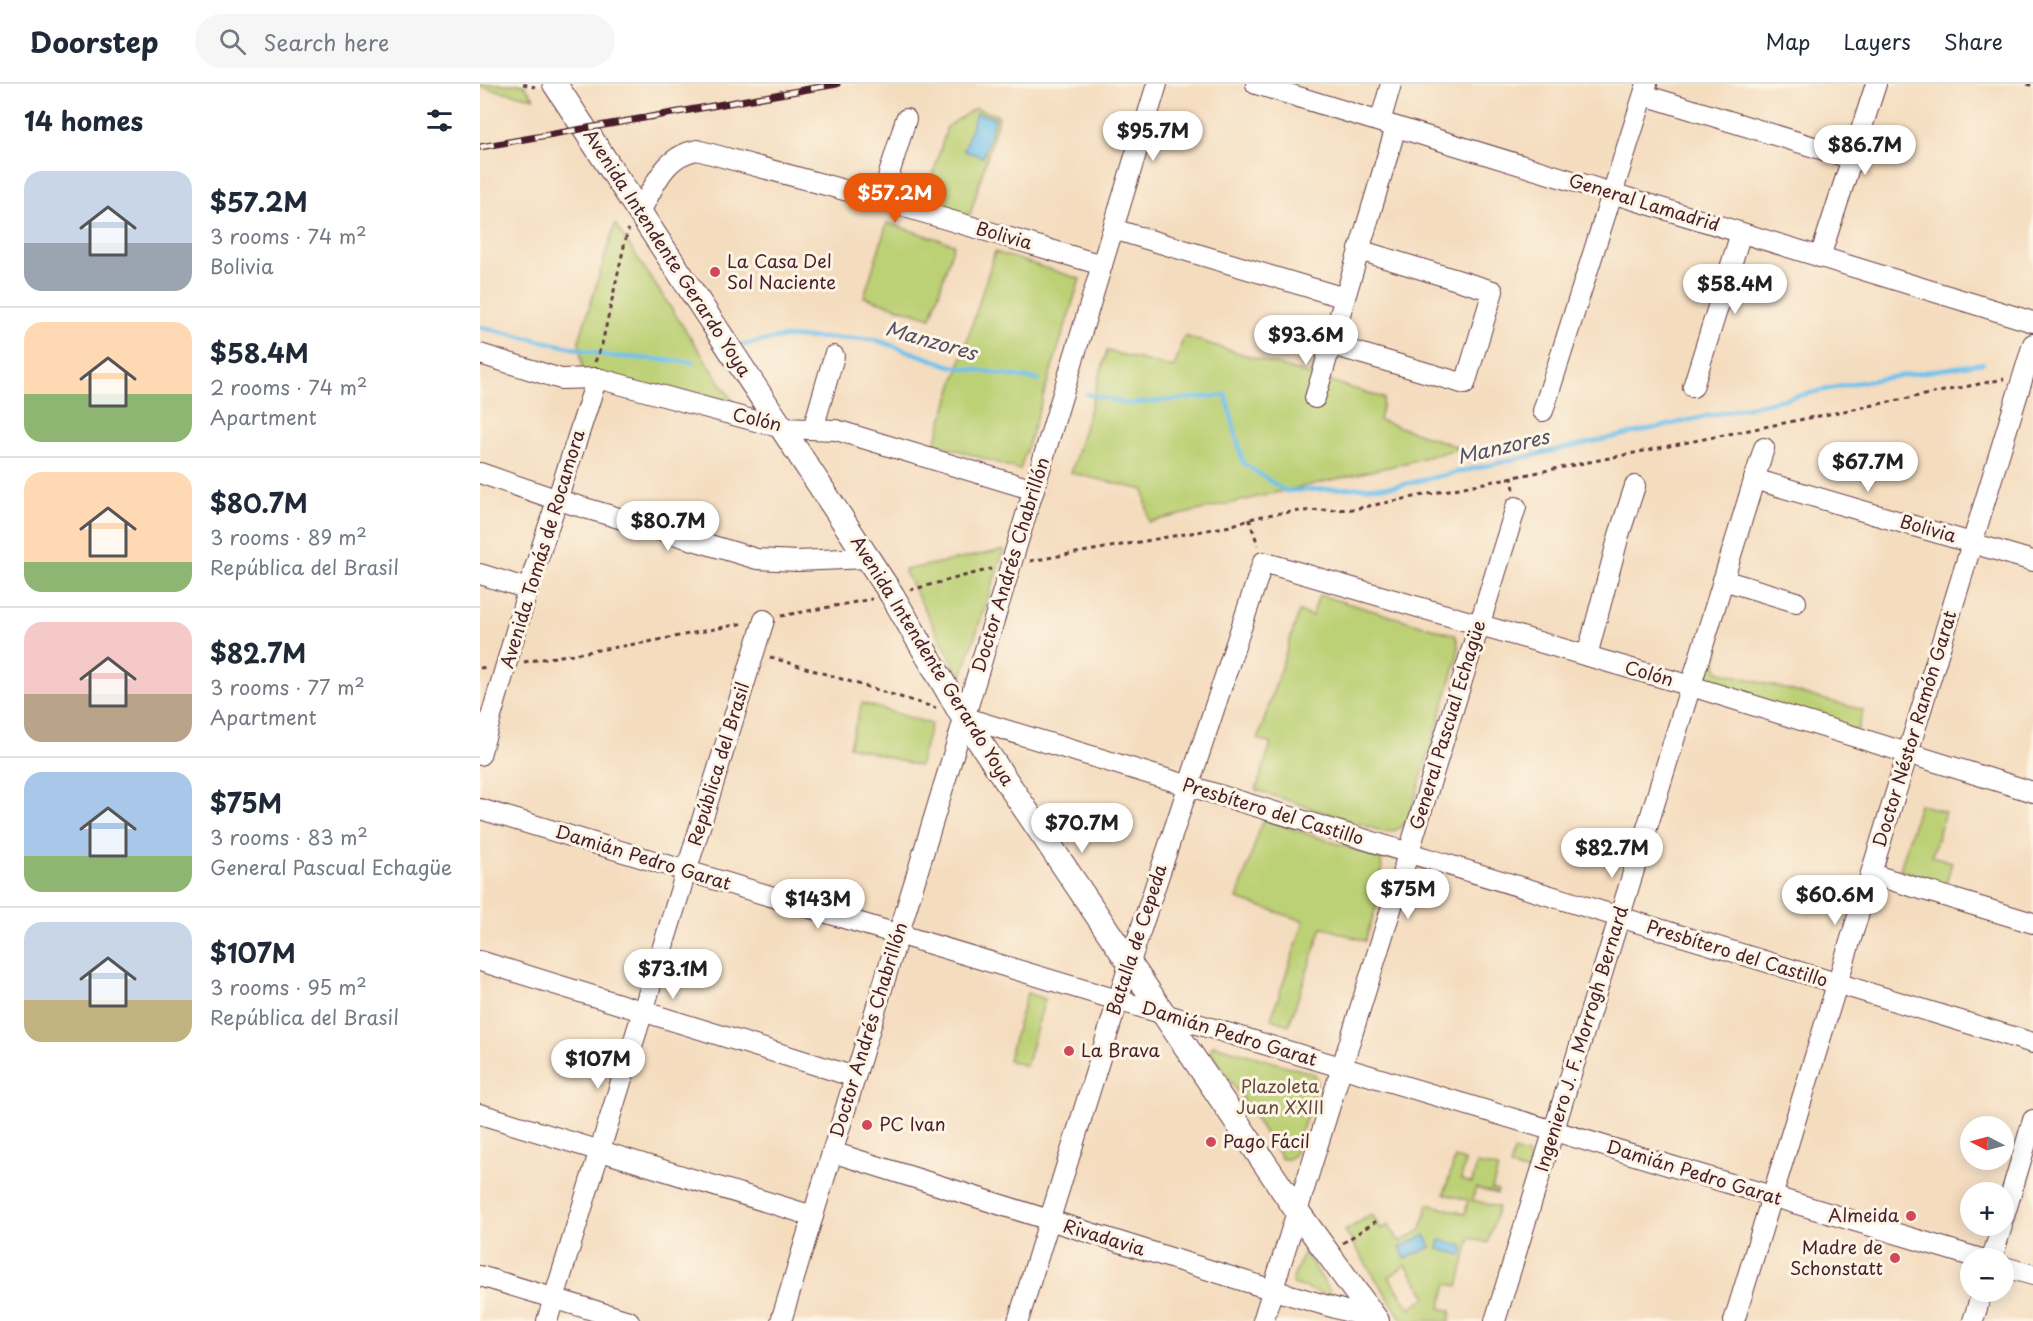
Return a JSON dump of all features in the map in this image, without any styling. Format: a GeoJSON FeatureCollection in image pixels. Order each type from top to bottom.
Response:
{"type":"FeatureCollection","features":[{"type":"Feature","properties":{"kind":"main road","name":"Avenida Intendente Gerardo Yoya"},"geometry":{"type":"LineString","coordinates":[[555,84],[892,595],[963,717],[1297,1211],[1377,1321]]}},
{"type":"Feature","properties":{"kind":"street","name":"Doctor Andrés Chabrillón"},"geometry":{"type":"LineString","coordinates":[[781,1321],[963,717],[1158,84]]}},
{"type":"Feature","properties":{"kind":"street","name":"General Lamadrid"},"geometry":{"type":"LineString","coordinates":[[1256,84],[2033,322]]}},
{"type":"Feature","properties":{"kind":"street"},"geometry":{"type":"LineString","coordinates":[[1315,398],[1359,250],[1388,124],[1391,84]]}},
{"type":"Feature","properties":{"kind":"street"},"geometry":{"type":"LineString","coordinates":[[1820,257],[1876,84]]}},
{"type":"Feature","properties":{"kind":"street"},"geometry":{"type":"LineString","coordinates":[[1543,411],[1646,89],[1851,158]]}},
{"type":"Feature","properties":{"kind":"street"},"geometry":{"type":"LineString","coordinates":[[881,200],[906,119]]}},
{"type":"Feature","properties":{"kind":"street","name":"Bolivia"},"geometry":{"type":"LineString","coordinates":[[640,212],[667,164],[683,152],[697,150],[881,200],[1102,265]]}},
{"type":"Feature","properties":{"kind":"street"},"geometry":{"type":"LineString","coordinates":[[1113,229],[1345,298]]}},
{"type":"Feature","properties":{"kind":"street"},"geometry":{"type":"LineString","coordinates":[[1693,387],[1741,232]]}},
{"type":"Feature","properties":{"kind":"street"},"geometry":{"type":"LineString","coordinates":[[1332,345],[1465,384],[1493,291],[1359,250]]}},
{"type":"Feature","properties":{"kind":"street","name":"Doctor Néstor Ramón Garat"},"geometry":{"type":"LineString","coordinates":[[1734,1321],[2033,344]]}},
{"type":"Feature","properties":{"kind":"street","name":"Colón"},"geometry":{"type":"LineString","coordinates":[[480,354],[561,379],[596,370],[782,428],[836,430],[1034,490]]}},
{"type":"Feature","properties":{"kind":"street"},"geometry":{"type":"LineString","coordinates":[[813,429],[834,356]]}},
{"type":"Feature","properties":{"kind":"street","name":"Avenida Tomás de Rocamora"},"geometry":{"type":"LineString","coordinates":[[480,755],[596,370]]}},
{"type":"Feature","properties":{"kind":"street","name":"Ingeniero J. F. Morrogh Bernard"},"geometry":{"type":"LineString","coordinates":[[1496,1321],[1764,448]]}},
{"type":"Feature","properties":{"kind":"street"},"geometry":{"type":"LineString","coordinates":[[480,473],[558,500],[757,559],[796,561],[868,558]]}},
{"type":"Feature","properties":{"kind":"street","name":"Bolivia"},"geometry":{"type":"LineString","coordinates":[[1754,479],[2033,561]]}},
{"type":"Feature","properties":{"kind":"street"},"geometry":{"type":"LineString","coordinates":[[1587,656],[1619,534],[1635,486]]}},
{"type":"Feature","properties":{"kind":"street","name":"General Pascual Echagüe"},"geometry":{"type":"LineString","coordinates":[[1263,1321],[1516,507]]}},
{"type":"Feature","properties":{"kind":"street","name":"Colón"},"geometry":{"type":"LineString","coordinates":[[1263,562],[1690,686],[2033,792]]}},
{"type":"Feature","properties":{"kind":"street","name":"Batalla de Cepeda"},"geometry":{"type":"LineString","coordinates":[[1018,1321],[1117,1000],[1263,562]]}},
{"type":"Feature","properties":{"kind":"street"},"geometry":{"type":"LineString","coordinates":[[480,574],[528,590]]}},
{"type":"Feature","properties":{"kind":"street"},"geometry":{"type":"LineString","coordinates":[[1723,580],[1796,602]]}},
{"type":"Feature","properties":{"kind":"street","name":"República del Brasil"},"geometry":{"type":"LineString","coordinates":[[547,1321],[764,620]]}},
{"type":"Feature","properties":{"kind":"street","name":"Presbítero del Castillo"},"geometry":{"type":"LineString","coordinates":[[963,717],[2033,1043]]}},
{"type":"Feature","properties":{"kind":"street","name":"Damián Pedro Garat"},"geometry":{"type":"LineString","coordinates":[[480,809],[1960,1253]]}},
{"type":"Feature","properties":{"kind":"street"},"geometry":{"type":"LineString","coordinates":[[1871,874],[2033,923]]}},
{"type":"Feature","properties":{"kind":"street"},"geometry":{"type":"LineString","coordinates":[[480,961],[855,1077]]}},
{"type":"Feature","properties":{"kind":"street"},"geometry":{"type":"LineString","coordinates":[[480,1114],[813,1216]]}},
{"type":"Feature","properties":{"kind":"street"},"geometry":{"type":"LineString","coordinates":[[2014,1184],[2033,1120]]}},
{"type":"Feature","properties":{"kind":"street","name":"Rivadavia"},"geometry":{"type":"LineString","coordinates":[[832,1152],[1377,1321]]}},
{"type":"Feature","properties":{"kind":"street"},"geometry":{"type":"LineString","coordinates":[[2014,1270],[2033,1275]]}},
{"type":"Feature","properties":{"kind":"street"},"geometry":{"type":"LineString","coordinates":[[480,1276],[629,1321]]}},
{"type":"Feature","properties":{"kind":"street"},"geometry":{"type":"LineString","coordinates":[[1973,1321],[1979,1302]]}},
{"type":"Feature","properties":{"kind":"path"},"geometry":{"type":"LineString","coordinates":[[2026,84],[2033,86]]}},
{"type":"Feature","properties":{"kind":"path"},"geometry":{"type":"LineString","coordinates":[[596,370],[627,233],[640,212]]}},
{"type":"Feature","properties":{"kind":"path"},"geometry":{"type":"LineString","coordinates":[[480,668],[648,642],[764,620],[892,595],[1011,564],[1232,526],[1248,519],[1271,514],[1354,509],[2024,375]]}},
{"type":"Feature","properties":{"kind":"path"},"geometry":{"type":"LineString","coordinates":[[1248,519],[1263,562]]}},
{"type":"Feature","properties":{"kind":"path"},"geometry":{"type":"LineString","coordinates":[[754,651],[963,717]]}},
{"type":"Feature","properties":{"kind":"path"},"geometry":{"type":"LineString","coordinates":[[1328,1253],[1376,1221]]}},
{"type":"Feature","properties":{"kind":"green space"},"geometry":{"type":"Polygon","coordinates":[[[480,84],[524,84],[534,98],[480,87],[480,84]]]}},
{"type":"Feature","properties":{"kind":"green space"},"geometry":{"type":"Polygon","coordinates":[[[975,108],[999,116],[970,215],[925,202],[947,127],[975,108]]]}},
{"type":"Feature","properties":{"kind":"green space"},"geometry":{"type":"Polygon","coordinates":[[[887,223],[954,244],[931,318],[864,297],[887,223]]]}},
{"type":"Feature","properties":{"kind":"green space"},"geometry":{"type":"Polygon","coordinates":[[[615,224],[742,415],[583,371],[579,341],[615,224]]]}},
{"type":"Feature","properties":{"kind":"green space"},"geometry":{"type":"Polygon","coordinates":[[[995,252],[1080,279],[1020,470],[935,443],[995,252]]]}},
{"type":"Feature","properties":{"kind":"green space"},"geometry":{"type":"Polygon","coordinates":[[[1184,336],[1384,398],[1379,420],[1461,448],[1149,522],[1144,490],[1071,473],[1107,351],[1174,368],[1184,336]]]}},
{"type":"Feature","properties":{"kind":"green space"},"geometry":{"type":"Polygon","coordinates":[[[1004,550],[961,678],[904,570],[1004,550]]]}},
{"type":"Feature","properties":{"kind":"green space"},"geometry":{"type":"Polygon","coordinates":[[[1319,595],[1455,635],[1458,642],[1456,663],[1410,815],[1403,825],[1393,831],[1384,832],[1256,790],[1271,744],[1258,739],[1299,612],[1312,616],[1319,595]]]}},
{"type":"Feature","properties":{"kind":"green space"},"geometry":{"type":"Polygon","coordinates":[[[1714,647],[1719,648],[1716,662],[1718,671],[1863,710],[1857,731],[1711,685],[1705,679],[1714,647]]]}},
{"type":"Feature","properties":{"kind":"green space"},"geometry":{"type":"Polygon","coordinates":[[[862,703],[931,724],[919,766],[849,746],[862,703]]]}},
{"type":"Feature","properties":{"kind":"green space"},"geometry":{"type":"Polygon","coordinates":[[[1919,804],[1945,812],[1932,856],[1952,862],[1946,884],[1900,870],[1919,804]]]}},
{"type":"Feature","properties":{"kind":"green space"},"geometry":{"type":"Polygon","coordinates":[[[1263,819],[1381,858],[1383,886],[1365,941],[1322,927],[1289,1025],[1271,1019],[1304,921],[1237,899],[1263,819]]]}},
{"type":"Feature","properties":{"kind":"green space"},"geometry":{"type":"Polygon","coordinates":[[[1027,993],[1045,999],[1026,1066],[1008,1060],[1027,993]]]}},
{"type":"Feature","properties":{"kind":"green space","name":"Plazoleta Juan XXIII"},"geometry":{"type":"Polygon","coordinates":[[[1214,1045],[1315,1074],[1317,1083],[1294,1155],[1288,1159],[1282,1159],[1211,1052],[1214,1045]]]}},
{"type":"Feature","properties":{"kind":"green space"},"geometry":{"type":"Polygon","coordinates":[[[1514,1151],[1527,1155],[1530,1162],[1529,1172],[1510,1167],[1514,1151]]]}},
{"type":"Feature","properties":{"kind":"green space"},"geometry":{"type":"Polygon","coordinates":[[[1455,1158],[1465,1161],[1461,1180],[1472,1183],[1477,1164],[1498,1168],[1492,1189],[1498,1191],[1497,1194],[1476,1188],[1472,1200],[1498,1207],[1488,1243],[1470,1238],[1458,1286],[1447,1284],[1440,1308],[1451,1311],[1449,1320],[1452,1321],[1403,1321],[1345,1231],[1372,1214],[1381,1229],[1389,1225],[1400,1242],[1421,1230],[1428,1204],[1465,1214],[1468,1200],[1444,1194],[1455,1158]],[[1406,1265],[1389,1277],[1410,1309],[1427,1297],[1406,1265]]]}},
{"type":"Feature","properties":{"kind":"green space"},"geometry":{"type":"Polygon","coordinates":[[[1304,1252],[1334,1297],[1293,1284],[1292,1281],[1304,1252]]]}},
{"type":"Feature","properties":{"kind":"water"},"geometry":{"type":"Polygon","coordinates":[[[976,113],[995,118],[983,157],[964,151],[976,113]]]}},
{"type":"Feature","properties":{"kind":"water"},"geometry":{"type":"Polygon","coordinates":[[[1425,1235],[1431,1247],[1405,1259],[1400,1247],[1425,1235]]]}},
{"type":"Feature","properties":{"kind":"water"},"geometry":{"type":"Polygon","coordinates":[[[1440,1240],[1464,1246],[1462,1255],[1438,1249],[1440,1240]]]}},
{"type":"Feature","properties":{"kind":"waterway","name":"Manzores"},"geometry":{"type":"LineString","coordinates":[[480,327],[609,356],[694,362]]}},
{"type":"Feature","properties":{"kind":"waterway","name":"Manzores"},"geometry":{"type":"LineString","coordinates":[[742,345],[784,337],[873,339],[951,366],[1039,380]]}},
{"type":"Feature","properties":{"kind":"waterway","name":"Manzores"},"geometry":{"type":"LineString","coordinates":[[1087,394],[1128,404],[1226,395],[1243,463],[1285,491],[1396,486],[1855,383],[1983,363]]}},
{"type":"Feature","properties":{"kind":"railway"},"geometry":{"type":"LineString","coordinates":[[480,147],[837,84]]}},
{"type":"Feature","properties":{"kind":"place","name":"La Casa Del Sol Naciente"},"geometry":{"type":"Point","coordinates":[715,272]}},
{"type":"Feature","properties":{"kind":"place","name":"La Brava"},"geometry":{"type":"Point","coordinates":[1069,1051]}},
{"type":"Feature","properties":{"kind":"place","name":"PC Ivan"},"geometry":{"type":"Point","coordinates":[867,1125]}},
{"type":"Feature","properties":{"kind":"place","name":"Pago Fácil"},"geometry":{"type":"Point","coordinates":[1211,1142]}},
{"type":"Feature","properties":{"kind":"place","name":"Almeida"},"geometry":{"type":"Point","coordinates":[1911,1216]}},
{"type":"Feature","properties":{"kind":"place","name":"Madre de Schonstatt"},"geometry":{"type":"Point","coordinates":[1895,1258]}}]}
